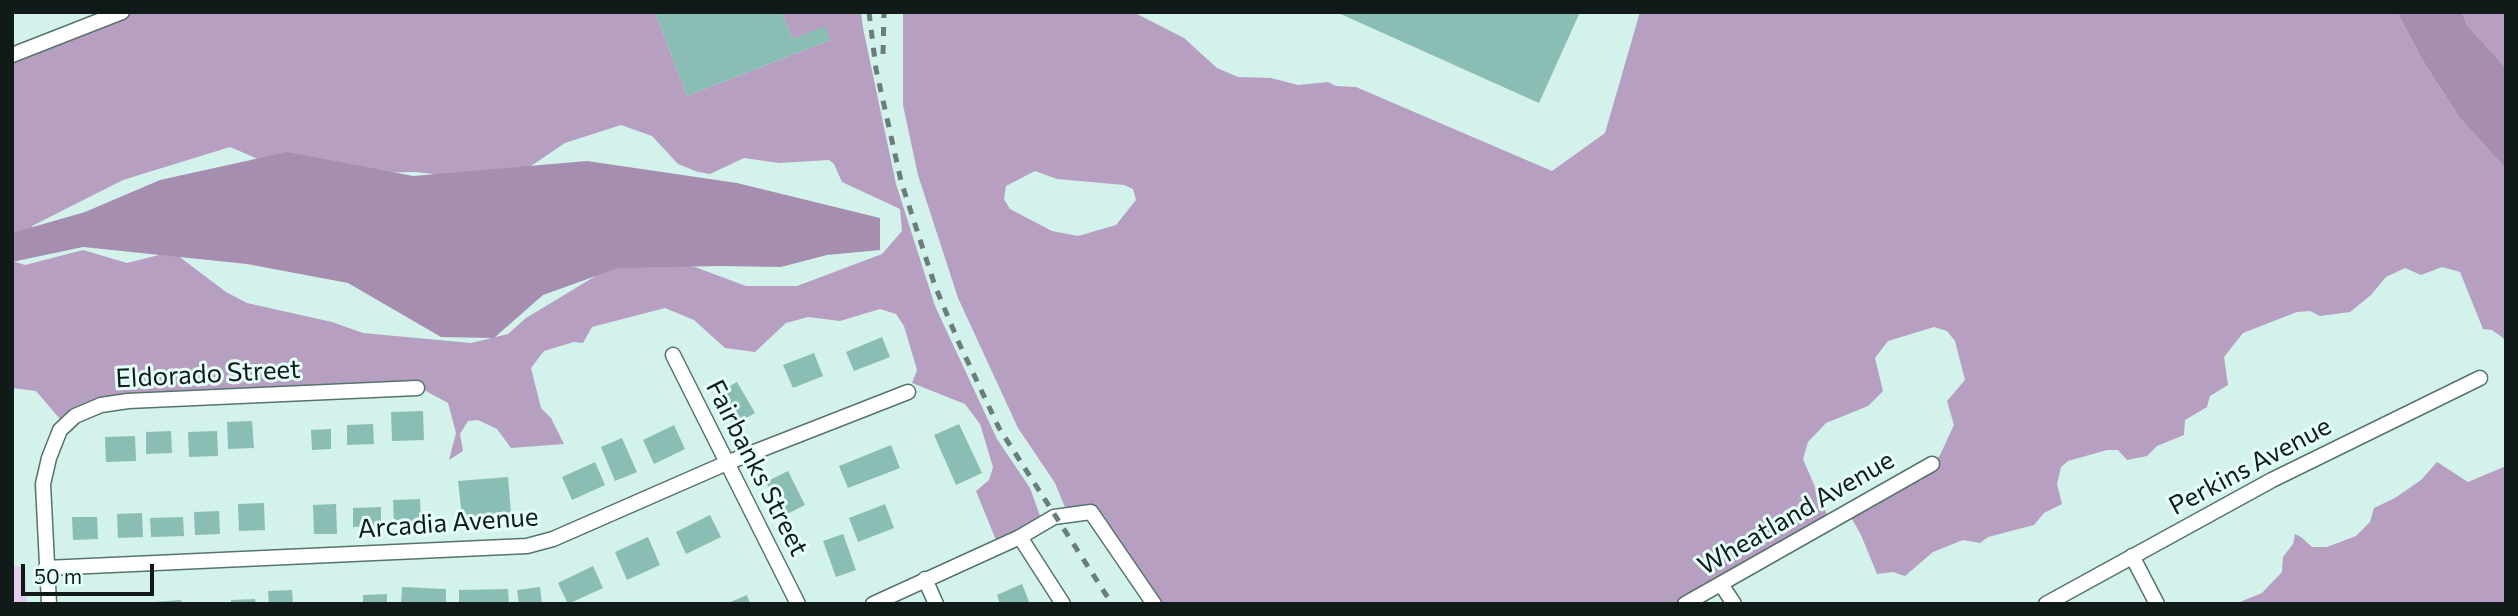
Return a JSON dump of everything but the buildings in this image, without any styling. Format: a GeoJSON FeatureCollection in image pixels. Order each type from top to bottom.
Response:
{"type":"FeatureCollection","features":[{"type":"Feature","properties":{"kind":"street"},"geometry":{"type":"LineString","coordinates":[[12,55],[122,12]]}},
{"type":"Feature","properties":{"kind":"street","name":"Fairbanks Street"},"geometry":{"type":"LineString","coordinates":[[673,355],[798,604]]}},
{"type":"Feature","properties":{"kind":"street","name":"Perkins Avenue"},"geometry":{"type":"LineString","coordinates":[[2046,604],[2272,480],[2480,378]]}},
{"type":"Feature","properties":{"kind":"street","name":"Eldorado Street"},"geometry":{"type":"LineString","coordinates":[[49,604],[43,484],[60,430],[75,416],[101,405],[128,401],[417,388]]}},
{"type":"Feature","properties":{"kind":"street","name":"Arcadia Avenue"},"geometry":{"type":"LineString","coordinates":[[46,568],[527,547],[553,539],[729,463],[908,392]]}},
{"type":"Feature","properties":{"kind":"street","name":"Wheatland Avenue"},"geometry":{"type":"LineString","coordinates":[[1685,604],[1932,464]]}},
{"type":"Feature","properties":{"kind":"street"},"geometry":{"type":"LineString","coordinates":[[873,604],[1020,537],[1054,517],[1091,512],[1154,604]]}},
{"type":"Feature","properties":{"kind":"street"},"geometry":{"type":"LineString","coordinates":[[1020,537],[1063,604]]}},
{"type":"Feature","properties":{"kind":"street"},"geometry":{"type":"LineString","coordinates":[[2132,556],[2157,604]]}},
{"type":"Feature","properties":{"kind":"street"},"geometry":{"type":"LineString","coordinates":[[925,579],[936,604]]}},
{"type":"Feature","properties":{"kind":"street"},"geometry":{"type":"LineString","coordinates":[[1721,584],[1734,604]]}},
{"type":"Feature","properties":{"kind":"shaded area"},"geometry":{"type":"Polygon","coordinates":[[[120,12],[655,12],[687,96],[830,40],[824,27],[792,39],[782,12],[861,12],[896,184],[935,306],[997,439],[1030,488],[1044,527],[998,545],[976,491],[989,480],[993,467],[980,424],[965,404],[912,383],[917,370],[904,326],[896,314],[880,309],[840,321],[808,317],[786,323],[755,352],[725,348],[694,320],[665,308],[592,327],[583,343],[574,342],[544,351],[531,368],[541,408],[551,418],[564,444],[511,448],[497,429],[478,420],[468,421],[460,434],[463,451],[449,460],[456,433],[448,403],[424,390],[411,387],[273,387],[139,400],[86,416],[71,432],[36,391],[12,388],[12,54],[120,12]],[[621,125],[565,143],[519,174],[497,181],[415,172],[312,174],[279,168],[230,147],[123,180],[34,225],[23,235],[13,261],[25,265],[83,250],[127,263],[163,254],[177,255],[226,292],[247,303],[332,322],[363,333],[471,343],[508,334],[526,318],[604,271],[641,261],[695,267],[746,286],[797,286],[882,254],[902,231],[900,209],[842,182],[834,164],[829,160],[779,163],[744,158],[710,174],[678,164],[652,136],[621,125]]]}},
{"type":"Feature","properties":{"kind":"shaded area"},"geometry":{"type":"Polygon","coordinates":[[[903,12],[1133,12],[1184,38],[1217,68],[1238,77],[1271,78],[1298,85],[1328,82],[1336,86],[1356,87],[1552,171],[1605,133],[1640,12],[2397,12],[2423,61],[2459,117],[2506,169],[2506,344],[2503,338],[2492,330],[2483,329],[2460,272],[2442,267],[2421,275],[2405,268],[2386,277],[2371,295],[2350,312],[2320,316],[2310,311],[2297,312],[2243,333],[2224,357],[2228,385],[2210,396],[2207,407],[2185,420],[2184,435],[2157,446],[2147,456],[2127,460],[2118,450],[2107,450],[2068,461],[2061,467],[2057,484],[2062,504],[2044,513],[2034,525],[1988,537],[1980,543],[1963,540],[1933,552],[1905,576],[1893,572],[1877,574],[1848,512],[1932,464],[1940,455],[1954,425],[1947,401],[1965,380],[1955,341],[1947,331],[1934,327],[1888,341],[1875,358],[1883,391],[1868,406],[1826,423],[1808,442],[1803,459],[1828,517],[1679,604],[1162,604],[1104,516],[1091,512],[1069,517],[1055,483],[1018,428],[958,298],[918,175],[903,105],[903,12]],[[1035,171],[1006,186],[1004,199],[1010,209],[1052,231],[1078,236],[1116,225],[1136,200],[1133,189],[1124,185],[1057,179],[1035,171]]]}},
{"type":"Feature","properties":{"kind":"shaded area"},"geometry":{"type":"Polygon","coordinates":[[[2397,12],[2462,12],[2467,25],[2506,68],[2506,169],[2459,117],[2423,61],[2397,12]]]}},
{"type":"Feature","properties":{"kind":"shaded area"},"geometry":{"type":"Polygon","coordinates":[[[2462,12],[2506,12],[2506,68],[2467,25],[2462,12]]]}},
{"type":"Feature","properties":{"kind":"shaded area"},"geometry":{"type":"Polygon","coordinates":[[[287,152],[413,176],[587,161],[737,183],[880,218],[880,250],[827,255],[781,267],[618,268],[543,295],[494,338],[441,337],[348,283],[247,264],[83,247],[12,262],[12,233],[85,212],[160,180],[287,152]]]}},
{"type":"Feature","properties":{"kind":"shaded area"},"geometry":{"type":"Polygon","coordinates":[[[2437,462],[2468,482],[2506,466],[2506,604],[2235,604],[2262,593],[2282,572],[2283,557],[2293,544],[2295,534],[2312,547],[2327,547],[2356,536],[2370,522],[2374,508],[2395,498],[2421,480],[2437,462]]]}},
{"type":"Feature","properties":{"kind":"shaded area"},"geometry":{"type":"Polygon","coordinates":[[[25,566],[27,604],[12,604],[12,567],[25,566]]]}},
{"type":"Feature","properties":{"kind":"railway"},"geometry":{"type":"LineString","coordinates":[[869,12],[876,69],[901,181],[935,286],[999,428],[1112,604]]}},
{"type":"Feature","properties":{"kind":"railway"},"geometry":{"type":"LineString","coordinates":[[883,54],[884,12]]}}]}
